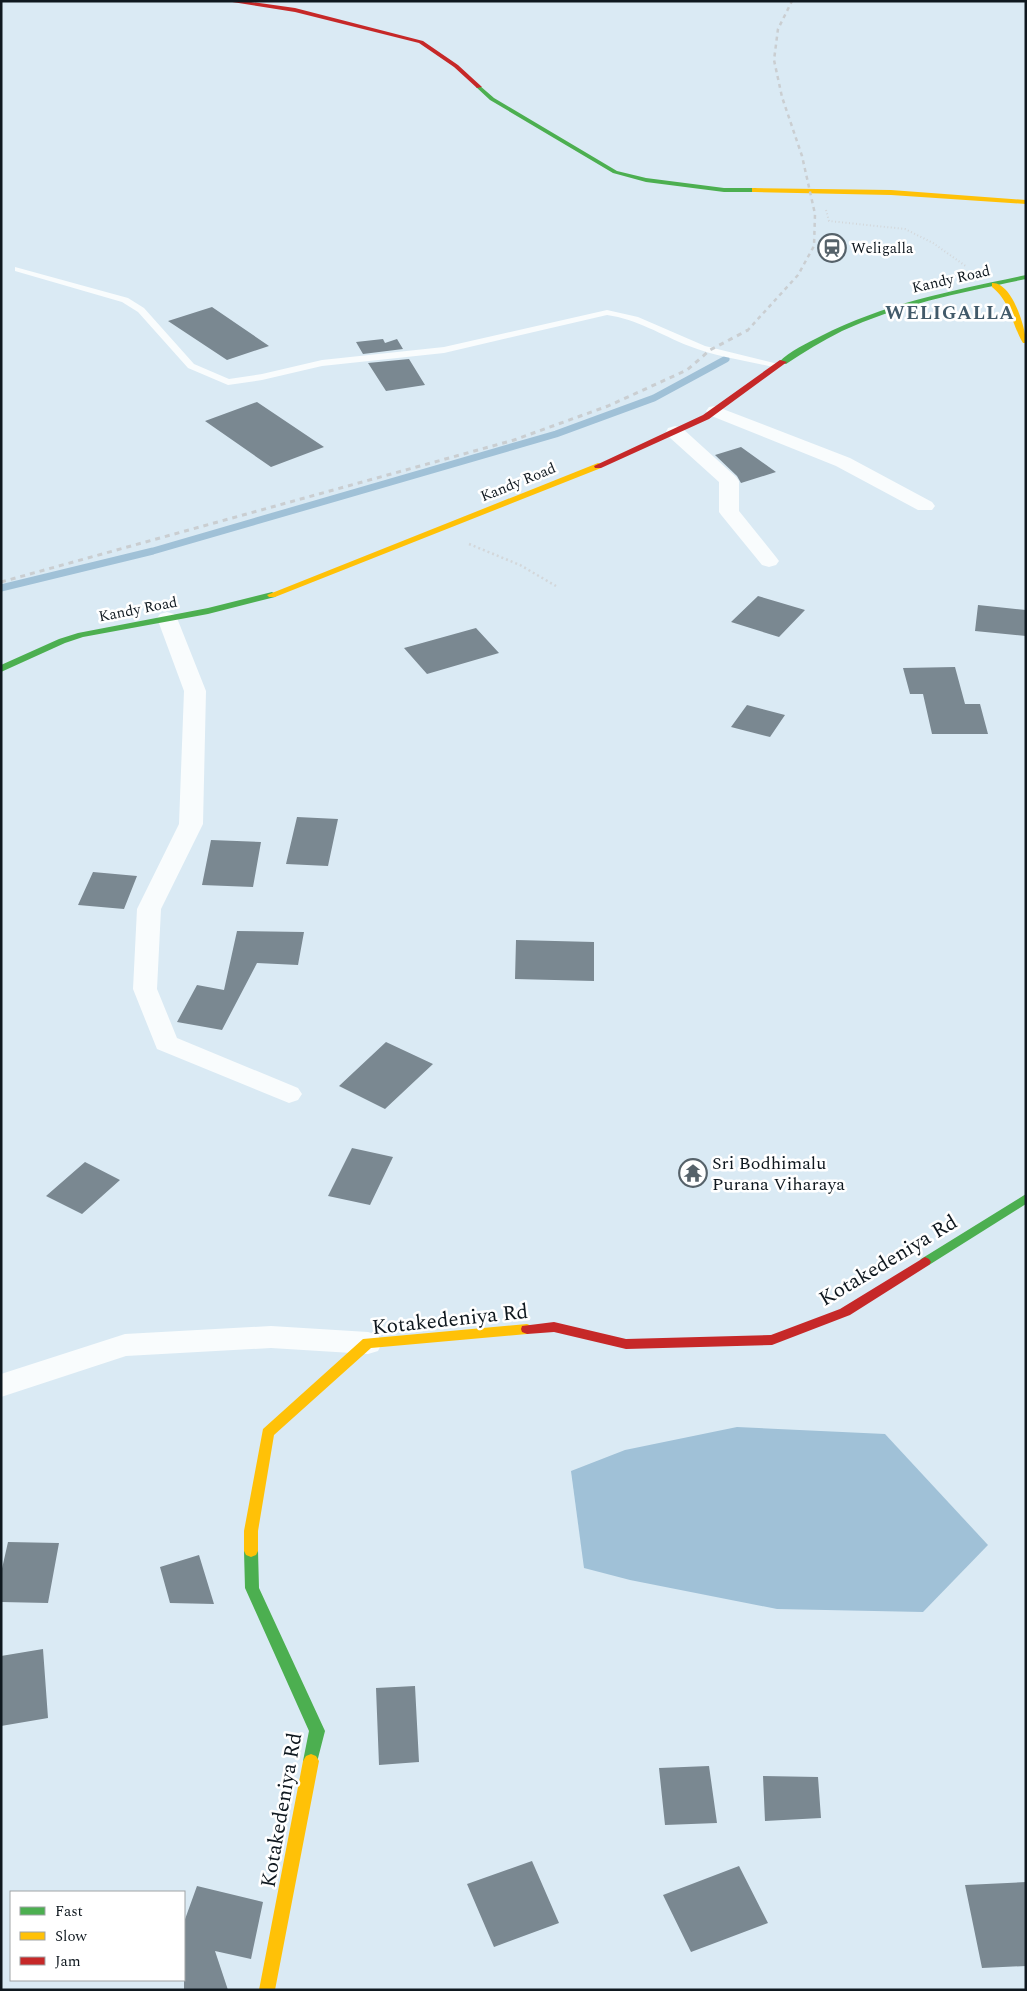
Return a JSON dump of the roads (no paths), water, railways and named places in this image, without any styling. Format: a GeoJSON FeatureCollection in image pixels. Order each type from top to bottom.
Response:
{"type":"FeatureCollection","features":[{"type":"Feature","properties":{"kind":"main road"},"geometry":{"type":"LineString","coordinates":[[229,1],[294,10],[421,42],[456,66],[492,99],[615,172],[646,180],[724,190],[820,189],[941,194],[1026,202]]}},
{"type":"Feature","properties":{"kind":"main road","name":"Kandy Road"},"geometry":{"type":"LineString","coordinates":[[1,669],[62,641],[267,597],[441,530],[675,432],[715,411],[778,365],[821,337],[868,316],[1026,278]]}},
{"type":"Feature","properties":{"kind":"main road"},"geometry":{"type":"LineString","coordinates":[[995,285],[1009,294],[1020,333],[1026,341]]}},
{"type":"Feature","properties":{"kind":"main road","name":"Kotakedeniya Rd"},"geometry":{"type":"LineString","coordinates":[[266,1990],[317,1731],[252,1588],[251,1531],[268,1433],[368,1343],[554,1327],[626,1344],[772,1340],[845,1312],[1026,1198]]}},
{"type":"Feature","properties":{"kind":"street"},"geometry":{"type":"LineString","coordinates":[[715,411],[843,462],[925,506]]}},
{"type":"Feature","properties":{"kind":"street"},"geometry":{"type":"LineString","coordinates":[[675,432],[728,481],[729,512],[769,561]]}},
{"type":"Feature","properties":{"kind":"street"},"geometry":{"type":"LineString","coordinates":[[167,618],[195,691],[191,824],[150,909],[144,989],[166,1042],[289,1094]]}},
{"type":"Feature","properties":{"kind":"street"},"geometry":{"type":"LineString","coordinates":[[1,1386],[125,1345],[271,1337],[368,1343]]}},
{"type":"Feature","properties":{"kind":"lane"},"geometry":{"type":"LineString","coordinates":[[18,269],[126,300],[141,310],[191,366],[228,382],[262,377],[322,363],[444,350],[576,321],[589,314],[636,317],[692,344],[778,365]]}},
{"type":"Feature","properties":{"kind":"water"},"geometry":{"type":"Polygon","coordinates":[[[737,1427],[885,1434],[988,1545],[923,1612],[777,1609],[630,1580],[584,1568],[571,1471],[625,1450],[737,1427]]]}},
{"type":"Feature","properties":{"kind":"waterway"},"geometry":{"type":"LineString","coordinates":[[1,588],[153,551],[556,434],[654,398],[726,359]]}},
{"type":"Feature","properties":{"kind":"railway"},"geometry":{"type":"LineString","coordinates":[[748,330],[798,275],[814,246],[815,214],[802,156],[782,97],[774,60],[778,29],[792,1]]}},
{"type":"Feature","properties":{"kind":"railway"},"geometry":{"type":"LineString","coordinates":[[1,582],[514,440],[608,406],[687,370],[710,350],[748,330]]}},
{"type":"Feature","properties":{"kind":"place","name":"Weligalla"},"geometry":{"type":"Point","coordinates":[832,248]}},
{"type":"Feature","properties":{"kind":"place","name":"Sri Bodhimalu Purana Viharaya"},"geometry":{"type":"Point","coordinates":[693,1173]}},
{"type":"Feature","properties":{"kind":"district","name":"WELIGALLA"},"geometry":{"type":"Point","coordinates":[950,312]}}]}
